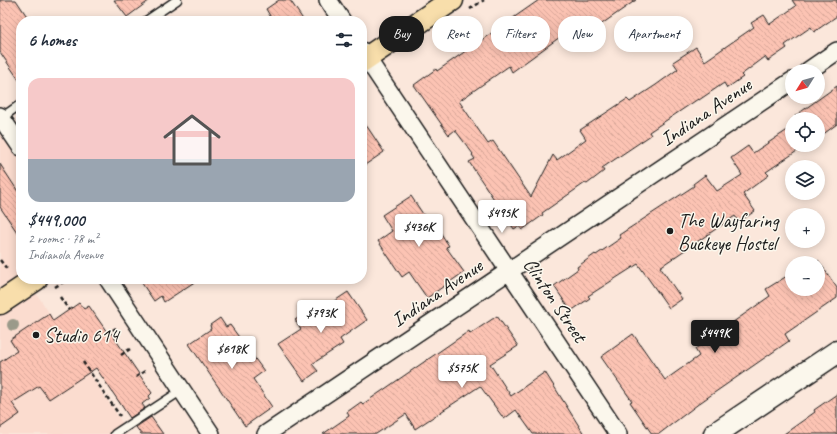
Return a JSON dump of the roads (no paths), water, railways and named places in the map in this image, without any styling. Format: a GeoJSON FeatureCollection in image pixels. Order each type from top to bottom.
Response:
{"type":"FeatureCollection","features":[{"type":"Feature","properties":{"kind":"main road"},"geometry":{"type":"LineString","coordinates":[[367,54],[452,0]]}},
{"type":"Feature","properties":{"kind":"main road"},"geometry":{"type":"LineString","coordinates":[[0,303],[28,284]]}},
{"type":"Feature","properties":{"kind":"street"},"geometry":{"type":"LineString","coordinates":[[328,0],[339,16]]}},
{"type":"Feature","properties":{"kind":"street"},"geometry":{"type":"LineString","coordinates":[[818,64],[837,51]]}},
{"type":"Feature","properties":{"kind":"street","name":"Clinton Street"},"geometry":{"type":"LineString","coordinates":[[367,60],[618,434]]}},
{"type":"Feature","properties":{"kind":"street","name":"Indiana Avenue"},"geometry":{"type":"LineString","coordinates":[[266,434],[785,86]]}},
{"type":"Feature","properties":{"kind":"street"},"geometry":{"type":"LineString","coordinates":[[1,117],[16,140]]}},
{"type":"Feature","properties":{"kind":"street"},"geometry":{"type":"LineString","coordinates":[[111,284],[211,434]]}},
{"type":"Feature","properties":{"kind":"street"},"geometry":{"type":"LineString","coordinates":[[715,434],[837,352]]}},
{"type":"Feature","properties":{"kind":"lane"},"geometry":{"type":"LineString","coordinates":[[153,16],[177,0]]}},
{"type":"Feature","properties":{"kind":"lane"},"geometry":{"type":"LineString","coordinates":[[1,117],[16,107]]}},
{"type":"Feature","properties":{"kind":"lane"},"geometry":{"type":"LineString","coordinates":[[115,434],[182,390]]}},
{"type":"Feature","properties":{"kind":"place","name":"The Wayfaring Buckeye Hostel"},"geometry":{"type":"Point","coordinates":[670,231]}},
{"type":"Feature","properties":{"kind":"place","name":"Studio 614"},"geometry":{"type":"Point","coordinates":[36,335]}}]}
